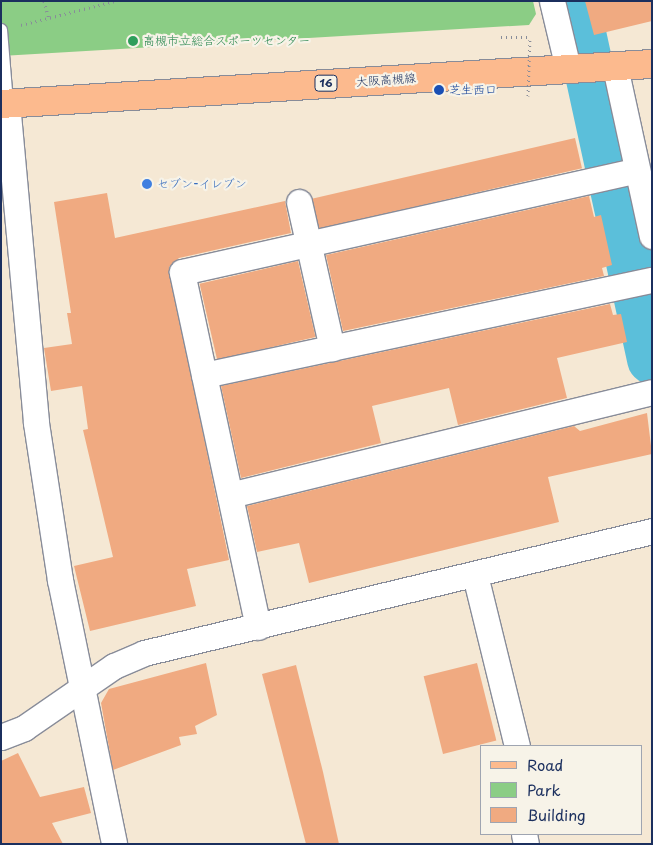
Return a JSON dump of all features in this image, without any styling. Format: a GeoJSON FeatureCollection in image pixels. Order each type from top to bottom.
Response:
{"type":"FeatureCollection","features":[{"type":"Feature","properties":{"kind":"main road","name":"大阪高槻線"},"geometry":{"type":"LineString","coordinates":[[4,104],[652,64]]}},
{"type":"Feature","properties":{"kind":"street"},"geometry":{"type":"LineString","coordinates":[[552,1],[568,68]]}},
{"type":"Feature","properties":{"kind":"street"},"geometry":{"type":"LineString","coordinates":[[615,67],[652,236]]}},
{"type":"Feature","properties":{"kind":"street"},"geometry":{"type":"LineString","coordinates":[[4,104],[36,423],[60,580],[114,844]]}},
{"type":"Feature","properties":{"kind":"street"},"geometry":{"type":"LineString","coordinates":[[258,627],[182,272],[637,170]]}},
{"type":"Feature","properties":{"kind":"street"},"geometry":{"type":"LineString","coordinates":[[299,202],[332,348]]}},
{"type":"Feature","properties":{"kind":"street"},"geometry":{"type":"LineString","coordinates":[[204,375],[652,280]]}},
{"type":"Feature","properties":{"kind":"street"},"geometry":{"type":"LineString","coordinates":[[230,494],[652,392]]}},
{"type":"Feature","properties":{"kind":"street"},"geometry":{"type":"LineString","coordinates":[[1,737],[24,728],[82,686],[144,653],[652,531]]}},
{"type":"Feature","properties":{"kind":"street"},"geometry":{"type":"LineString","coordinates":[[475,575],[517,745]]}},
{"type":"Feature","properties":{"kind":"lane"},"geometry":{"type":"LineString","coordinates":[[1,30],[4,104]]}},
{"type":"Feature","properties":{"kind":"path"},"geometry":{"type":"LineString","coordinates":[[44,1],[49,18]]}},
{"type":"Feature","properties":{"kind":"path"},"geometry":{"type":"LineString","coordinates":[[16,27],[115,1]]}},
{"type":"Feature","properties":{"kind":"path"},"geometry":{"type":"LineString","coordinates":[[501,37],[530,38],[528,96]]}},
{"type":"Feature","properties":{"kind":"green space","name":"高槻市立総合スポーツセンター"},"geometry":{"type":"Polygon","coordinates":[[[1,1],[533,1],[536,14],[529,25],[1,56],[1,1]]]}},
{"type":"Feature","properties":{"kind":"building"},"geometry":{"type":"Polygon","coordinates":[[[585,1],[652,1],[652,21],[594,35],[585,1]]]}},
{"type":"Feature","properties":{"kind":"building"},"geometry":{"type":"Polygon","coordinates":[[[575,138],[582,168],[319,229],[312,199],[575,138]]]}},
{"type":"Feature","properties":{"kind":"building"},"geometry":{"type":"Polygon","coordinates":[[[107,193],[115,238],[285,201],[291,233],[179,258],[169,267],[229,560],[187,569],[196,606],[90,631],[74,566],[113,557],[83,430],[88,429],[82,386],[51,391],[44,348],[72,344],[67,313],[71,313],[54,202],[107,193]]]}},
{"type":"Feature","properties":{"kind":"building"},"geometry":{"type":"Polygon","coordinates":[[[589,196],[594,217],[601,215],[612,265],[602,268],[604,276],[343,331],[326,255],[589,196]]]}},
{"type":"Feature","properties":{"kind":"building"},"geometry":{"type":"Polygon","coordinates":[[[298,261],[316,337],[217,360],[200,284],[298,261]]]}},
{"type":"Feature","properties":{"kind":"building"},"geometry":{"type":"Polygon","coordinates":[[[610,304],[613,315],[621,314],[627,342],[557,358],[567,398],[458,425],[449,388],[372,406],[381,443],[241,478],[221,386],[610,304]]]}},
{"type":"Feature","properties":{"kind":"building"},"geometry":{"type":"Polygon","coordinates":[[[647,413],[652,454],[548,477],[559,522],[309,583],[299,543],[257,552],[247,506],[574,426],[580,431],[647,413]]]}},
{"type":"Feature","properties":{"kind":"building"},"geometry":{"type":"Polygon","coordinates":[[[206,663],[217,715],[195,726],[197,734],[179,737],[181,745],[113,770],[101,703],[109,689],[206,663]]]}},
{"type":"Feature","properties":{"kind":"building"},"geometry":{"type":"Polygon","coordinates":[[[477,663],[496,741],[443,754],[424,676],[477,663]]]}},
{"type":"Feature","properties":{"kind":"building"},"geometry":{"type":"Polygon","coordinates":[[[296,665],[339,844],[306,844],[262,674],[296,665]]]}},
{"type":"Feature","properties":{"kind":"building"},"geometry":{"type":"Polygon","coordinates":[[[18,753],[40,797],[84,787],[91,813],[52,823],[63,844],[1,844],[1,761],[18,753]]]}},
{"type":"Feature","properties":{"kind":"waterway"},"geometry":{"type":"LineString","coordinates":[[574,1],[652,360]]}},
{"type":"Feature","properties":{"kind":"place","name":"高槻市立総合スポーツセンター"},"geometry":{"type":"Point","coordinates":[133,41]}},
{"type":"Feature","properties":{"kind":"place","name":"芝生西口"},"geometry":{"type":"Point","coordinates":[439,90]}},
{"type":"Feature","properties":{"kind":"place","name":"セブン-イレブン"},"geometry":{"type":"Point","coordinates":[147,184]}}]}
